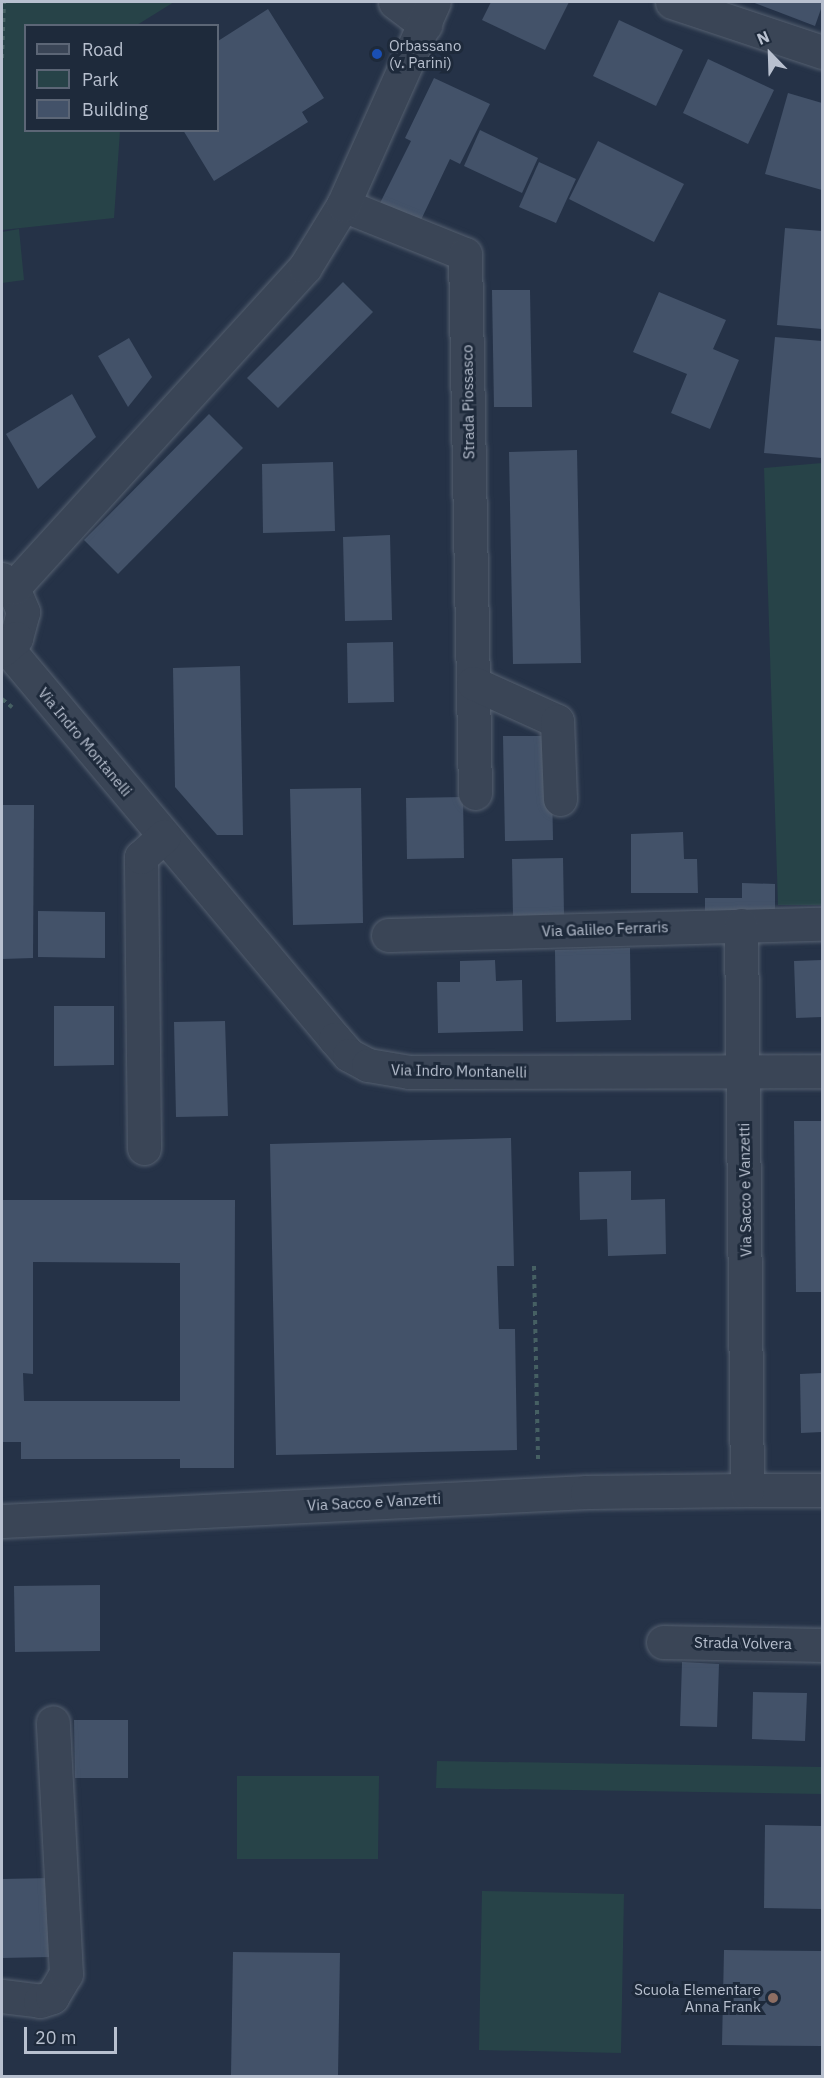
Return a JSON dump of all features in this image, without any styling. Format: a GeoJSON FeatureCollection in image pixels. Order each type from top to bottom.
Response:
{"type":"FeatureCollection","features":[{"type":"Feature","properties":{"kind":"street"},"geometry":{"type":"LineString","coordinates":[[4,649],[22,625],[22,606],[7,584],[250,330],[305,267],[343,205],[430,13],[395,2]]}},
{"type":"Feature","properties":{"kind":"street"},"geometry":{"type":"LineString","coordinates":[[672,2],[822,52]]}},
{"type":"Feature","properties":{"kind":"street","name":"Strada Piossasco"},"geometry":{"type":"LineString","coordinates":[[343,205],[465,254],[476,793]]}},
{"type":"Feature","properties":{"kind":"street","name":"Via Indro Montanelli"},"geometry":{"type":"LineString","coordinates":[[4,649],[335,1039],[349,1054],[368,1065],[409,1072],[822,1071]]}},
{"type":"Feature","properties":{"kind":"street"},"geometry":{"type":"LineString","coordinates":[[473,683],[557,721],[560,799]]}},
{"type":"Feature","properties":{"kind":"street"},"geometry":{"type":"LineString","coordinates":[[144,1148],[141,856],[164,836]]}},
{"type":"Feature","properties":{"kind":"street","name":"Via Galileo Ferraris"},"geometry":{"type":"LineString","coordinates":[[388,935],[822,924]]}},
{"type":"Feature","properties":{"kind":"street","name":"Via Sacco e Vanzetti"},"geometry":{"type":"LineString","coordinates":[[741,925],[747,1490]]}},
{"type":"Feature","properties":{"kind":"street","name":"Via Sacco e Vanzetti"},"geometry":{"type":"LineString","coordinates":[[2,1521],[587,1492],[822,1490]]}},
{"type":"Feature","properties":{"kind":"street","name":"Strada Volvera"},"geometry":{"type":"LineString","coordinates":[[663,1642],[822,1645]]}},
{"type":"Feature","properties":{"kind":"street"},"geometry":{"type":"LineString","coordinates":[[2,1996],[46,1999],[52,1997],[66,1974],[53,1722]]}},
{"type":"Feature","properties":{"kind":"path"},"geometry":{"type":"LineString","coordinates":[[2,58],[4,2]]}},
{"type":"Feature","properties":{"kind":"path"},"geometry":{"type":"LineString","coordinates":[[2,699],[15,709]]}},
{"type":"Feature","properties":{"kind":"path"},"geometry":{"type":"LineString","coordinates":[[534,1266],[538,1466]]}},
{"type":"Feature","properties":{"kind":"path"},"geometry":{"type":"LineString","coordinates":[[526,1467],[548,1466]]}},
{"type":"Feature","properties":{"kind":"green space"},"geometry":{"type":"Polygon","coordinates":[[[2,2],[174,2],[139,24],[24,24],[24,132],[120,132],[114,218],[2,230],[2,2]]]}},
{"type":"Feature","properties":{"kind":"green space"},"geometry":{"type":"Polygon","coordinates":[[[19,229],[24,280],[2,283],[2,232],[19,229]]]}},
{"type":"Feature","properties":{"kind":"green space"},"geometry":{"type":"Polygon","coordinates":[[[822,463],[822,905],[778,905],[764,468],[822,463]]]}},
{"type":"Feature","properties":{"kind":"green space"},"geometry":{"type":"Polygon","coordinates":[[[437,1761],[822,1767],[822,1794],[436,1788],[437,1761]]]}},
{"type":"Feature","properties":{"kind":"green space"},"geometry":{"type":"Polygon","coordinates":[[[237,1776],[379,1776],[378,1859],[237,1859],[237,1776]]]}},
{"type":"Feature","properties":{"kind":"green space"},"geometry":{"type":"Polygon","coordinates":[[[482,1891],[624,1894],[621,2053],[479,2050],[482,1891]]]}},
{"type":"Feature","properties":{"kind":"building"},"geometry":{"type":"Polygon","coordinates":[[[491,2],[569,2],[545,50],[482,20],[491,2]]]}},
{"type":"Feature","properties":{"kind":"building"},"geometry":{"type":"Polygon","coordinates":[[[752,2],[822,2],[822,6],[815,26],[752,2]]]}},
{"type":"Feature","properties":{"kind":"building"},"geometry":{"type":"Polygon","coordinates":[[[268,9],[324,98],[302,112],[308,122],[214,181],[184,132],[219,132],[219,40],[268,9]]]}},
{"type":"Feature","properties":{"kind":"building"},"geometry":{"type":"Polygon","coordinates":[[[619,20],[683,50],[656,106],[593,76],[619,20]]]}},
{"type":"Feature","properties":{"kind":"building"},"geometry":{"type":"Polygon","coordinates":[[[708,59],[774,90],[748,144],[683,113],[708,59]]]}},
{"type":"Feature","properties":{"kind":"building"},"geometry":{"type":"Polygon","coordinates":[[[434,78],[490,104],[460,164],[450,159],[419,224],[379,205],[411,141],[405,138],[434,78]]]}},
{"type":"Feature","properties":{"kind":"building"},"geometry":{"type":"Polygon","coordinates":[[[788,93],[822,103],[822,190],[765,174],[788,93]]]}},
{"type":"Feature","properties":{"kind":"building"},"geometry":{"type":"Polygon","coordinates":[[[480,130],[538,158],[522,193],[464,166],[480,130]]]}},
{"type":"Feature","properties":{"kind":"building"},"geometry":{"type":"Polygon","coordinates":[[[598,141],[684,184],[654,242],[569,199],[598,141]]]}},
{"type":"Feature","properties":{"kind":"building"},"geometry":{"type":"Polygon","coordinates":[[[539,162],[576,179],[556,223],[519,207],[539,162]]]}},
{"type":"Feature","properties":{"kind":"building"},"geometry":{"type":"Polygon","coordinates":[[[785,228],[822,231],[822,329],[777,325],[785,228]]]}},
{"type":"Feature","properties":{"kind":"building"},"geometry":{"type":"Polygon","coordinates":[[[343,282],[373,312],[278,408],[247,378],[343,282]]]}},
{"type":"Feature","properties":{"kind":"building"},"geometry":{"type":"Polygon","coordinates":[[[492,290],[530,290],[532,407],[494,407],[492,290]]]}},
{"type":"Feature","properties":{"kind":"building"},"geometry":{"type":"Polygon","coordinates":[[[659,292],[726,320],[713,349],[739,360],[710,429],[671,413],[687,374],[633,352],[659,292]]]}},
{"type":"Feature","properties":{"kind":"building"},"geometry":{"type":"Polygon","coordinates":[[[775,337],[822,341],[822,458],[764,453],[775,337]]]}},
{"type":"Feature","properties":{"kind":"building"},"geometry":{"type":"Polygon","coordinates":[[[129,338],[152,377],[128,407],[98,356],[129,338]]]}},
{"type":"Feature","properties":{"kind":"building"},"geometry":{"type":"Polygon","coordinates":[[[72,394],[96,437],[38,489],[6,434],[72,394]]]}},
{"type":"Feature","properties":{"kind":"building"},"geometry":{"type":"Polygon","coordinates":[[[209,414],[243,448],[118,574],[84,540],[209,414]]]}},
{"type":"Feature","properties":{"kind":"building"},"geometry":{"type":"Polygon","coordinates":[[[577,450],[581,663],[513,664],[509,452],[577,450]]]}},
{"type":"Feature","properties":{"kind":"building"},"geometry":{"type":"Polygon","coordinates":[[[333,462],[335,531],[263,533],[262,464],[333,462]]]}},
{"type":"Feature","properties":{"kind":"building"},"geometry":{"type":"Polygon","coordinates":[[[390,535],[392,620],[345,621],[343,537],[390,535]]]}},
{"type":"Feature","properties":{"kind":"building"},"geometry":{"type":"Polygon","coordinates":[[[393,642],[394,702],[348,703],[347,643],[393,642]]]}},
{"type":"Feature","properties":{"kind":"building"},"geometry":{"type":"Polygon","coordinates":[[[240,666],[243,835],[217,835],[175,787],[173,668],[240,666]]]}},
{"type":"Feature","properties":{"kind":"building"},"geometry":{"type":"Polygon","coordinates":[[[503,736],[551,736],[553,840],[505,841],[503,736]]]}},
{"type":"Feature","properties":{"kind":"building"},"geometry":{"type":"Polygon","coordinates":[[[361,788],[363,923],[293,925],[290,789],[361,788]]]}},
{"type":"Feature","properties":{"kind":"building"},"geometry":{"type":"Polygon","coordinates":[[[463,797],[464,858],[407,859],[406,798],[463,797]]]}},
{"type":"Feature","properties":{"kind":"building"},"geometry":{"type":"Polygon","coordinates":[[[2,805],[34,805],[33,958],[2,959],[2,805]]]}},
{"type":"Feature","properties":{"kind":"building"},"geometry":{"type":"Polygon","coordinates":[[[683,832],[684,859],[697,859],[698,893],[631,893],[631,834],[683,832]]]}},
{"type":"Feature","properties":{"kind":"building"},"geometry":{"type":"Polygon","coordinates":[[[563,858],[564,915],[513,917],[512,859],[563,858]]]}},
{"type":"Feature","properties":{"kind":"building"},"geometry":{"type":"Polygon","coordinates":[[[742,883],[775,884],[775,915],[705,915],[705,898],[742,898],[742,883]]]}},
{"type":"Feature","properties":{"kind":"building"},"geometry":{"type":"Polygon","coordinates":[[[38,911],[105,912],[105,958],[38,957],[38,911]]]}},
{"type":"Feature","properties":{"kind":"building"},"geometry":{"type":"Polygon","coordinates":[[[630,948],[631,1020],[556,1022],[555,950],[630,948]]]}},
{"type":"Feature","properties":{"kind":"building"},"geometry":{"type":"Polygon","coordinates":[[[495,960],[496,981],[522,980],[523,1031],[438,1033],[437,982],[460,982],[460,961],[495,960]]]}},
{"type":"Feature","properties":{"kind":"building"},"geometry":{"type":"Polygon","coordinates":[[[822,960],[822,1017],[796,1018],[794,961],[822,960]]]}},
{"type":"Feature","properties":{"kind":"building"},"geometry":{"type":"Polygon","coordinates":[[[54,1006],[114,1006],[114,1065],[54,1066],[54,1006]]]}},
{"type":"Feature","properties":{"kind":"building"},"geometry":{"type":"Polygon","coordinates":[[[225,1021],[228,1116],[176,1117],[174,1022],[225,1021]]]}},
{"type":"Feature","properties":{"kind":"building"},"geometry":{"type":"Polygon","coordinates":[[[794,1121],[822,1121],[822,1292],[796,1292],[794,1121]]]}},
{"type":"Feature","properties":{"kind":"building"},"geometry":{"type":"Polygon","coordinates":[[[511,1138],[514,1266],[497,1266],[499,1329],[515,1329],[517,1450],[276,1455],[270,1144],[511,1138]]]}},
{"type":"Feature","properties":{"kind":"building"},"geometry":{"type":"Polygon","coordinates":[[[631,1171],[631,1200],[665,1199],[666,1254],[608,1256],[607,1219],[580,1220],[579,1172],[631,1171]]]}},
{"type":"Feature","properties":{"kind":"building"},"geometry":{"type":"Polygon","coordinates":[[[2,1200],[235,1200],[234,1468],[180,1468],[180,1459],[21,1459],[21,1442],[2,1442],[2,1200]],[[33,1262],[33,1374],[23,1373],[24,1401],[180,1401],[180,1263],[33,1262]]]}},
{"type":"Feature","properties":{"kind":"building"},"geometry":{"type":"Polygon","coordinates":[[[822,1373],[822,1432],[801,1433],[800,1374],[822,1373]]]}},
{"type":"Feature","properties":{"kind":"building"},"geometry":{"type":"Polygon","coordinates":[[[100,1585],[100,1651],[15,1652],[14,1586],[100,1585]]]}},
{"type":"Feature","properties":{"kind":"building"},"geometry":{"type":"Polygon","coordinates":[[[682,1662],[719,1664],[717,1727],[680,1726],[682,1662]]]}},
{"type":"Feature","properties":{"kind":"building"},"geometry":{"type":"Polygon","coordinates":[[[753,1692],[807,1693],[805,1741],[752,1739],[753,1692]]]}},
{"type":"Feature","properties":{"kind":"building"},"geometry":{"type":"Polygon","coordinates":[[[74,1720],[128,1720],[128,1778],[75,1778],[74,1720]]]}},
{"type":"Feature","properties":{"kind":"building"},"geometry":{"type":"Polygon","coordinates":[[[765,1825],[822,1826],[822,1909],[764,1908],[765,1825]]]}},
{"type":"Feature","properties":{"kind":"building"},"geometry":{"type":"Polygon","coordinates":[[[51,1878],[51,1957],[2,1958],[2,1879],[51,1878]]]}},
{"type":"Feature","properties":{"kind":"building","name":"Scuola Elementare Anna Frank"},"geometry":{"type":"Polygon","coordinates":[[[724,1950],[822,1951],[822,2046],[722,2045],[724,1950]]]}},
{"type":"Feature","properties":{"kind":"building"},"geometry":{"type":"Polygon","coordinates":[[[233,1952],[340,1953],[338,2076],[231,2076],[233,1952]]]}},
{"type":"Feature","properties":{"kind":"place","name":"Orbassano (v. Parini)"},"geometry":{"type":"Point","coordinates":[377,54]}},
{"type":"Feature","properties":{"kind":"place","name":"Scuola Elementare Anna Frank"},"geometry":{"type":"Point","coordinates":[773,1998]}}]}
